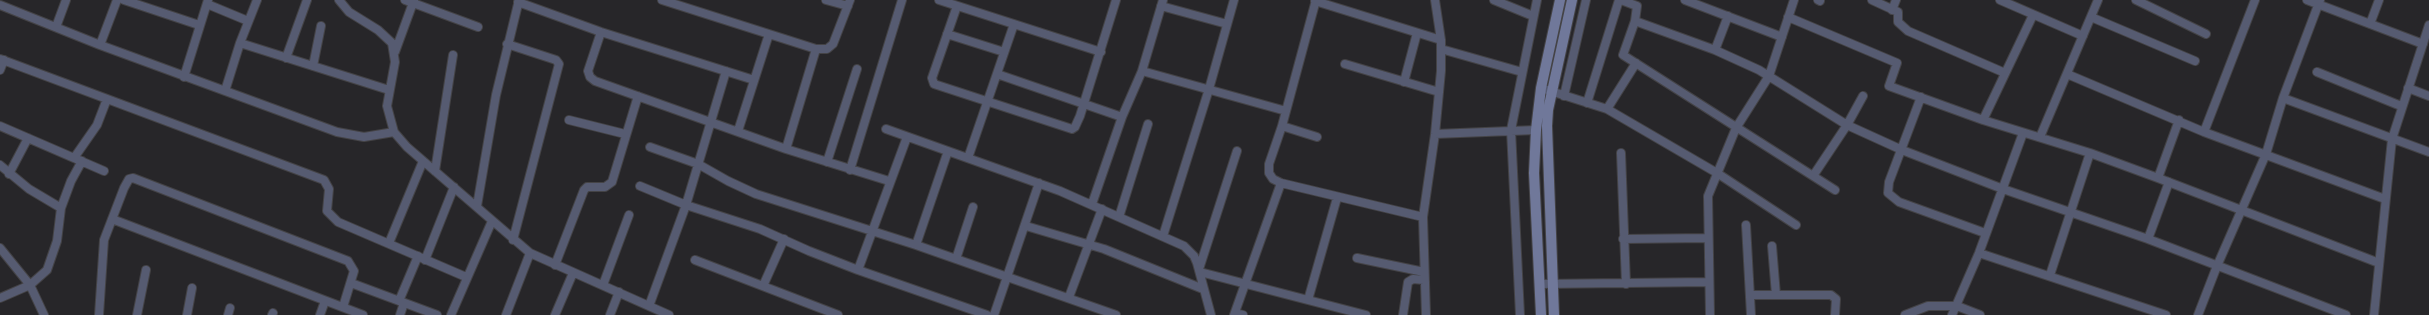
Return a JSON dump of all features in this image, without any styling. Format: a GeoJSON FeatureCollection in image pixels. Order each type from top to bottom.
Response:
{"type":"FeatureCollection","features":[{"type":"Feature","properties":{"kind":"main road"},"geometry":{"type":"LineString","coordinates":[[1541,315],[1534,173],[1536,130],[1541,88],[1560,0]]}},
{"type":"Feature","properties":{"kind":"main road"},"geometry":{"type":"LineString","coordinates":[[1554,315],[1547,126],[1572,0]]}},
{"type":"Feature","properties":{"kind":"street"},"geometry":{"type":"LineString","coordinates":[[56,27],[66,0]]}},
{"type":"Feature","properties":{"kind":"street"},"geometry":{"type":"LineString","coordinates":[[100,45],[117,0]]}},
{"type":"Feature","properties":{"kind":"street"},"geometry":{"type":"LineString","coordinates":[[124,0],[199,25]]}},
{"type":"Feature","properties":{"kind":"street"},"geometry":{"type":"LineString","coordinates":[[225,91],[248,20],[257,0]]}},
{"type":"Feature","properties":{"kind":"street"},"geometry":{"type":"LineString","coordinates":[[286,58],[307,0]]}},
{"type":"Feature","properties":{"kind":"street"},"geometry":{"type":"LineString","coordinates":[[338,0],[349,12],[387,36],[392,43],[395,52]]}},
{"type":"Feature","properties":{"kind":"street"},"geometry":{"type":"LineString","coordinates":[[662,0],[768,34],[816,48],[827,49],[833,44],[849,3],[826,0]]}},
{"type":"Feature","properties":{"kind":"street"},"geometry":{"type":"LineString","coordinates":[[850,170],[902,0]]}},
{"type":"Feature","properties":{"kind":"street"},"geometry":{"type":"LineString","coordinates":[[939,0],[1100,52]]}},
{"type":"Feature","properties":{"kind":"street"},"geometry":{"type":"LineString","coordinates":[[957,6],[932,82],[1072,129],[1075,127],[1084,104],[1116,0]]}},
{"type":"Feature","properties":{"kind":"street"},"geometry":{"type":"LineString","coordinates":[[1162,236],[1209,89],[1234,0]]}},
{"type":"Feature","properties":{"kind":"street"},"geometry":{"type":"LineString","coordinates":[[1423,217],[1337,198],[1281,183],[1270,176],[1268,168],[1282,126],[1315,0],[1441,40]]}},
{"type":"Feature","properties":{"kind":"street"},"geometry":{"type":"LineString","coordinates":[[1426,315],[1423,217],[1435,134],[1441,49],[1435,0]]}},
{"type":"Feature","properties":{"kind":"street"},"geometry":{"type":"LineString","coordinates":[[1494,0],[1533,16]]}},
{"type":"Feature","properties":{"kind":"street"},"geometry":{"type":"LineString","coordinates":[[1520,315],[1511,130],[1537,0]]}},
{"type":"Feature","properties":{"kind":"street"},"geometry":{"type":"LineString","coordinates":[[1564,96],[1586,0]]}},
{"type":"Feature","properties":{"kind":"street"},"geometry":{"type":"LineString","coordinates":[[1587,103],[1620,0],[1638,6],[1635,21],[1623,55],[1835,190]]}},
{"type":"Feature","properties":{"kind":"street"},"geometry":{"type":"LineString","coordinates":[[1685,0],[1782,37]]}},
{"type":"Feature","properties":{"kind":"street"},"geometry":{"type":"LineString","coordinates":[[1710,315],[1707,238],[1708,196],[1736,128],[1769,76],[1794,0]]}},
{"type":"Feature","properties":{"kind":"street"},"geometry":{"type":"LineString","coordinates":[[1872,0],[1898,12],[1898,22],[1908,31],[2005,73]]}},
{"type":"Feature","properties":{"kind":"street"},"geometry":{"type":"LineString","coordinates":[[1892,10],[1896,0]]}},
{"type":"Feature","properties":{"kind":"street"},"geometry":{"type":"LineString","coordinates":[[2000,0],[2083,36]]}},
{"type":"Feature","properties":{"kind":"street"},"geometry":{"type":"LineString","coordinates":[[2040,138],[2098,0]]}},
{"type":"Feature","properties":{"kind":"street"},"geometry":{"type":"LineString","coordinates":[[2136,0],[2206,34]]}},
{"type":"Feature","properties":{"kind":"street"},"geometry":{"type":"LineString","coordinates":[[2204,132],[2255,0]]}},
{"type":"Feature","properties":{"kind":"street"},"geometry":{"type":"LineString","coordinates":[[2307,0],[2319,2],[2370,24],[2423,44]]}},
{"type":"Feature","properties":{"kind":"street"},"geometry":{"type":"LineString","coordinates":[[2370,24],[2379,0]]}},
{"type":"Feature","properties":{"kind":"street"},"geometry":{"type":"LineString","coordinates":[[478,27],[411,1],[395,52],[389,90],[387,106],[394,132],[423,161],[477,206],[513,240],[530,253],[619,292],[649,306],[659,313],[669,315]]}},
{"type":"Feature","properties":{"kind":"street"},"geometry":{"type":"LineString","coordinates":[[477,206],[507,44],[519,1],[601,32],[754,80]]}},
{"type":"Feature","properties":{"kind":"street"},"geometry":{"type":"LineString","coordinates":[[184,77],[199,25],[208,2],[248,20]]}},
{"type":"Feature","properties":{"kind":"street"},"geometry":{"type":"LineString","coordinates":[[2198,315],[2217,266],[2266,154],[2283,98],[2319,2]]}},
{"type":"Feature","properties":{"kind":"street"},"geometry":{"type":"LineString","coordinates":[[1092,204],[1122,117],[1142,71],[1162,3],[1227,24]]}},
{"type":"Feature","properties":{"kind":"street"},"geometry":{"type":"LineString","coordinates":[[0,5],[184,77],[352,136],[371,137],[394,132]]}},
{"type":"Feature","properties":{"kind":"street"},"geometry":{"type":"LineString","coordinates":[[1983,120],[2033,15]]}},
{"type":"Feature","properties":{"kind":"street"},"geometry":{"type":"LineString","coordinates":[[1715,50],[1728,16]]}},
{"type":"Feature","properties":{"kind":"street"},"geometry":{"type":"LineString","coordinates":[[1788,17],[1897,63],[1889,86],[1983,120],[2090,153],[2379,263]]}},
{"type":"Feature","properties":{"kind":"street"},"geometry":{"type":"LineString","coordinates":[[2091,17],[2195,61]]}},
{"type":"Feature","properties":{"kind":"street"},"geometry":{"type":"LineString","coordinates":[[1635,21],[1715,50],[1769,76],[1847,125],[1902,150],[2003,189],[2148,239],[2346,315]]}},
{"type":"Feature","properties":{"kind":"street"},"geometry":{"type":"LineString","coordinates":[[968,158],[989,102],[1014,24]]}},
{"type":"Feature","properties":{"kind":"street"},"geometry":{"type":"LineString","coordinates":[[2374,315],[2392,139],[2401,106],[2429,25]]}},
{"type":"Feature","properties":{"kind":"street"},"geometry":{"type":"LineString","coordinates":[[313,66],[321,26]]}},
{"type":"Feature","properties":{"kind":"street"},"geometry":{"type":"LineString","coordinates":[[601,32],[589,65],[590,77],[599,83],[711,121],[786,149],[889,181]]}},
{"type":"Feature","properties":{"kind":"street"},"geometry":{"type":"LineString","coordinates":[[1404,82],[1417,33]]}},
{"type":"Feature","properties":{"kind":"street"},"geometry":{"type":"LineString","coordinates":[[738,131],[768,34]]}},
{"type":"Feature","properties":{"kind":"street"},"geometry":{"type":"LineString","coordinates":[[947,34],[1004,52]]}},
{"type":"Feature","properties":{"kind":"street"},"geometry":{"type":"LineString","coordinates":[[240,43],[389,90]]}},
{"type":"Feature","properties":{"kind":"street"},"geometry":{"type":"LineString","coordinates":[[507,44],[553,59],[559,64],[513,240]]}},
{"type":"Feature","properties":{"kind":"street"},"geometry":{"type":"LineString","coordinates":[[786,149],[816,48]]}},
{"type":"Feature","properties":{"kind":"street"},"geometry":{"type":"LineString","coordinates":[[1441,49],[1522,72]]}},
{"type":"Feature","properties":{"kind":"street"},"geometry":{"type":"LineString","coordinates":[[435,171],[453,55]]}},
{"type":"Feature","properties":{"kind":"street"},"geometry":{"type":"LineString","coordinates":[[0,70],[2,59],[324,180],[329,188],[327,210],[332,218],[466,277]]}},
{"type":"Feature","properties":{"kind":"street"},"geometry":{"type":"LineString","coordinates":[[1607,109],[1636,63]]}},
{"type":"Feature","properties":{"kind":"street"},"geometry":{"type":"LineString","coordinates":[[1345,64],[1439,92]]}},
{"type":"Feature","properties":{"kind":"street"},"geometry":{"type":"LineString","coordinates":[[827,162],[857,69]]}},
{"type":"Feature","properties":{"kind":"street"},"geometry":{"type":"LineString","coordinates":[[649,306],[686,205],[726,71]]}},
{"type":"Feature","properties":{"kind":"street"},"geometry":{"type":"LineString","coordinates":[[1142,71],[1286,111]]}},
{"type":"Feature","properties":{"kind":"street"},"geometry":{"type":"LineString","coordinates":[[2317,72],[2401,106]]}},
{"type":"Feature","properties":{"kind":"street"},"geometry":{"type":"LineString","coordinates":[[997,74],[1122,117]]}},
{"type":"Feature","properties":{"kind":"street"},"geometry":{"type":"LineString","coordinates":[[2067,74],[2180,120],[2204,132],[2385,199]]}},
{"type":"Feature","properties":{"kind":"street"},"geometry":{"type":"LineString","coordinates":[[1541,88],[1607,109],[1717,173],[1796,225]]}},
{"type":"Feature","properties":{"kind":"street"},"geometry":{"type":"LineString","coordinates":[[2408,88],[2429,96]]}},
{"type":"Feature","properties":{"kind":"street"},"geometry":{"type":"LineString","coordinates":[[555,265],[584,190],[587,187],[605,187],[612,182],[625,134],[638,96]]}},
{"type":"Feature","properties":{"kind":"street"},"geometry":{"type":"LineString","coordinates":[[1813,176],[1847,125],[1863,96]]}},
{"type":"Feature","properties":{"kind":"street"},"geometry":{"type":"LineString","coordinates":[[1921,97],[1888,188],[1891,198],[1985,233]]}},
{"type":"Feature","properties":{"kind":"street"},"geometry":{"type":"LineString","coordinates":[[2283,98],[2429,152]]}},
{"type":"Feature","properties":{"kind":"street"},"geometry":{"type":"LineString","coordinates":[[0,298],[30,285],[47,270],[52,258],[61,208],[78,160],[97,125],[107,99]]}},
{"type":"Feature","properties":{"kind":"street"},"geometry":{"type":"LineString","coordinates":[[569,120],[625,134]]}},
{"type":"Feature","properties":{"kind":"street"},"geometry":{"type":"LineString","coordinates":[[2158,178],[2180,120]]}},
{"type":"Feature","properties":{"kind":"street"},"geometry":{"type":"LineString","coordinates":[[1119,216],[1148,124]]}},
{"type":"Feature","properties":{"kind":"street"},"geometry":{"type":"LineString","coordinates":[[0,126],[104,171]]}},
{"type":"Feature","properties":{"kind":"street"},"geometry":{"type":"LineString","coordinates":[[1282,126],[1317,137]]}},
{"type":"Feature","properties":{"kind":"street"},"geometry":{"type":"LineString","coordinates":[[886,129],[1039,183],[1092,204],[1190,250],[1199,270],[1211,315]]}},
{"type":"Feature","properties":{"kind":"street"},"geometry":{"type":"LineString","coordinates":[[1435,134],[1536,130]]}},
{"type":"Feature","properties":{"kind":"street"},"geometry":{"type":"LineString","coordinates":[[1952,315],[1979,253],[1985,233],[2023,133]]}},
{"type":"Feature","properties":{"kind":"street"},"geometry":{"type":"LineString","coordinates":[[858,270],[889,181],[907,137]]}},
{"type":"Feature","properties":{"kind":"street"},"geometry":{"type":"LineString","coordinates":[[9,174],[28,138]]}},
{"type":"Feature","properties":{"kind":"street"},"geometry":{"type":"LineString","coordinates":[[650,147],[698,164],[728,182],[756,194],[916,245],[1008,278],[1069,297],[1116,315]]}},
{"type":"Feature","properties":{"kind":"street"},"geometry":{"type":"LineString","coordinates":[[916,245],[948,151]]}},
{"type":"Feature","properties":{"kind":"street"},"geometry":{"type":"LineString","coordinates":[[1199,270],[1237,151]]}},
{"type":"Feature","properties":{"kind":"street"},"geometry":{"type":"LineString","coordinates":[[1621,153],[1623,239],[1626,284]]}},
{"type":"Feature","properties":{"kind":"street"},"geometry":{"type":"LineString","coordinates":[[2050,275],[2090,153]]}},
{"type":"Feature","properties":{"kind":"street"},"geometry":{"type":"LineString","coordinates":[[389,243],[423,161]]}},
{"type":"Feature","properties":{"kind":"street"},"geometry":{"type":"LineString","coordinates":[[0,165],[29,189],[61,208]]}},
{"type":"Feature","properties":{"kind":"street"},"geometry":{"type":"LineString","coordinates":[[99,315],[102,253],[112,219],[127,181],[133,178],[138,178],[348,261],[354,267],[344,308]]}},
{"type":"Feature","properties":{"kind":"street"},"geometry":{"type":"LineString","coordinates":[[2148,239],[2169,182]]}},
{"type":"Feature","properties":{"kind":"street"},"geometry":{"type":"LineString","coordinates":[[994,315],[1026,226],[1039,183]]}},
{"type":"Feature","properties":{"kind":"street"},"geometry":{"type":"LineString","coordinates":[[1237,314],[1246,283],[1281,183]]}},
{"type":"Feature","properties":{"kind":"street"},"geometry":{"type":"LineString","coordinates":[[640,186],[686,205],[784,239],[809,251],[858,270],[987,315]]}},
{"type":"Feature","properties":{"kind":"street"},"geometry":{"type":"LineString","coordinates":[[400,315],[402,302],[454,187]]}},
{"type":"Feature","properties":{"kind":"street"},"geometry":{"type":"LineString","coordinates":[[1308,300],[1337,198]]}},
{"type":"Feature","properties":{"kind":"street"},"geometry":{"type":"LineString","coordinates":[[956,259],[973,207]]}},
{"type":"Feature","properties":{"kind":"street"},"geometry":{"type":"LineString","coordinates":[[1069,297],[1102,209]]}},
{"type":"Feature","properties":{"kind":"street"},"geometry":{"type":"LineString","coordinates":[[603,285],[629,215]]}},
{"type":"Feature","properties":{"kind":"street"},"geometry":{"type":"LineString","coordinates":[[112,219],[363,315]]}},
{"type":"Feature","properties":{"kind":"street"},"geometry":{"type":"LineString","coordinates":[[451,315],[466,277],[492,221]]}},
{"type":"Feature","properties":{"kind":"street"},"geometry":{"type":"LineString","coordinates":[[1746,225],[1751,315]]}},
{"type":"Feature","properties":{"kind":"street"},"geometry":{"type":"LineString","coordinates":[[1026,226],[1089,244],[1204,289]]}},
{"type":"Feature","properties":{"kind":"street"},"geometry":{"type":"LineString","coordinates":[[1623,239],[1707,238]]}},
{"type":"Feature","properties":{"kind":"street"},"geometry":{"type":"LineString","coordinates":[[763,286],[784,239]]}},
{"type":"Feature","properties":{"kind":"street"},"geometry":{"type":"LineString","coordinates":[[1772,246],[1776,295]]}},
{"type":"Feature","properties":{"kind":"street"},"geometry":{"type":"LineString","coordinates":[[0,248],[30,285],[44,315]]}},
{"type":"Feature","properties":{"kind":"street"},"geometry":{"type":"LineString","coordinates":[[506,315],[530,253]]}},
{"type":"Feature","properties":{"kind":"street"},"geometry":{"type":"LineString","coordinates":[[1979,253],[2050,275],[2166,315]]}},
{"type":"Feature","properties":{"kind":"street"},"geometry":{"type":"LineString","coordinates":[[1357,258],[1424,276]]}},
{"type":"Feature","properties":{"kind":"street"},"geometry":{"type":"LineString","coordinates":[[695,260],[763,286],[827,313],[838,315]]}},
{"type":"Feature","properties":{"kind":"street"},"geometry":{"type":"LineString","coordinates":[[137,315],[146,270]]}},
{"type":"Feature","properties":{"kind":"street"},"geometry":{"type":"LineString","coordinates":[[1199,270],[1308,300],[1332,311],[1366,315]]}},
{"type":"Feature","properties":{"kind":"street"},"geometry":{"type":"LineString","coordinates":[[555,315],[573,273]]}},
{"type":"Feature","properties":{"kind":"street"},"geometry":{"type":"LineString","coordinates":[[1403,315],[1408,282],[1424,276]]}},
{"type":"Feature","properties":{"kind":"street"},"geometry":{"type":"LineString","coordinates":[[1540,284],[1552,282],[1626,284],[1709,282]]}},
{"type":"Feature","properties":{"kind":"street"},"geometry":{"type":"LineString","coordinates":[[351,283],[437,315]]}},
{"type":"Feature","properties":{"kind":"street"},"geometry":{"type":"LineString","coordinates":[[187,315],[192,288]]}},
{"type":"Feature","properties":{"kind":"street"},"geometry":{"type":"LineString","coordinates":[[610,315],[619,292]]}},
{"type":"Feature","properties":{"kind":"street"},"geometry":{"type":"LineString","coordinates":[[1750,295],[1831,295],[1836,299],[1835,315]]}},
{"type":"Feature","properties":{"kind":"street"},"geometry":{"type":"LineString","coordinates":[[320,315],[325,301]]}},
{"type":"Feature","properties":{"kind":"street"},"geometry":{"type":"LineString","coordinates":[[1904,315],[1928,306],[1956,306],[1980,315]]}}]}
